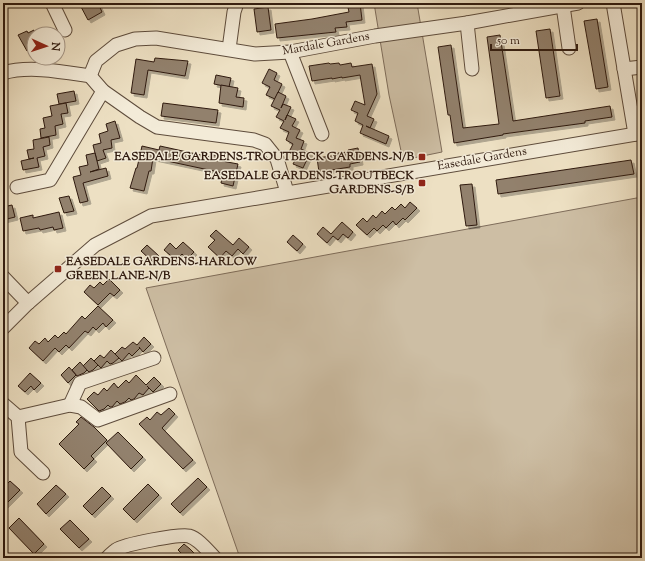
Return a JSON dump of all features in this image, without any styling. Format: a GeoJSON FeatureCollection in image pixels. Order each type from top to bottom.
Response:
{"type":"FeatureCollection","features":[{"type":"Feature","properties":{"kind":"street"},"geometry":{"type":"LineString","coordinates":[[52,3],[63,26]]}},
{"type":"Feature","properties":{"kind":"street"},"geometry":{"type":"LineString","coordinates":[[228,49],[234,12],[237,3]]}},
{"type":"Feature","properties":{"kind":"street","name":"Mardale Gardens"},"geometry":{"type":"LineString","coordinates":[[90,76],[96,61],[116,45],[135,39],[156,38],[256,54],[290,52],[375,36],[466,23],[578,3]]}},
{"type":"Feature","properties":{"kind":"street"},"geometry":{"type":"LineString","coordinates":[[613,3],[624,69],[639,133]]}},
{"type":"Feature","properties":{"kind":"street"},"geometry":{"type":"LineString","coordinates":[[564,6],[569,48]]}},
{"type":"Feature","properties":{"kind":"street"},"geometry":{"type":"LineString","coordinates":[[466,23],[472,68]]}},
{"type":"Feature","properties":{"kind":"street"},"geometry":{"type":"LineString","coordinates":[[290,52],[322,134]]}},
{"type":"Feature","properties":{"kind":"street"},"geometry":{"type":"LineString","coordinates":[[624,69],[642,67]]}},
{"type":"Feature","properties":{"kind":"street"},"geometry":{"type":"LineString","coordinates":[[3,73],[28,70],[90,76],[102,91],[157,127],[254,140],[265,144],[277,159],[287,192]]}},
{"type":"Feature","properties":{"kind":"street"},"geometry":{"type":"LineString","coordinates":[[17,188],[50,180],[102,91]]}},
{"type":"Feature","properties":{"kind":"street","name":"Easedale Gardens"},"geometry":{"type":"LineString","coordinates":[[3,328],[28,303],[95,245],[151,216],[639,133]]}},
{"type":"Feature","properties":{"kind":"street"},"geometry":{"type":"LineString","coordinates":[[3,277],[28,303]]}},
{"type":"Feature","properties":{"kind":"street"},"geometry":{"type":"LineString","coordinates":[[70,405],[80,383],[154,358]]}},
{"type":"Feature","properties":{"kind":"street"},"geometry":{"type":"LineString","coordinates":[[18,417],[70,405],[81,407],[98,420],[170,394]]}},
{"type":"Feature","properties":{"kind":"street"},"geometry":{"type":"LineString","coordinates":[[3,404],[18,417],[21,452],[43,473]]}},
{"type":"Feature","properties":{"kind":"street"},"geometry":{"type":"LineString","coordinates":[[107,558],[116,549],[131,544],[189,536],[196,540],[215,558]]}},
{"type":"Feature","properties":{"kind":"shaded area"},"geometry":{"type":"Polygon","coordinates":[[[374,3],[417,3],[442,152],[403,160],[389,95],[374,3]]]}},
{"type":"Feature","properties":{"kind":"shaded area"},"geometry":{"type":"Polygon","coordinates":[[[642,197],[642,558],[240,558],[146,288],[642,197]]]}},
{"type":"Feature","properties":{"kind":"building"},"geometry":{"type":"Polygon","coordinates":[[[79,3],[98,3],[102,12],[88,20],[79,3]]]}},
{"type":"Feature","properties":{"kind":"building"},"geometry":{"type":"Polygon","coordinates":[[[347,3],[360,3],[362,20],[346,22],[347,27],[335,28],[336,32],[277,38],[275,24],[349,12],[347,3]]]}},
{"type":"Feature","properties":{"kind":"building"},"geometry":{"type":"Polygon","coordinates":[[[268,7],[271,30],[257,32],[254,9],[268,7]]]}},
{"type":"Feature","properties":{"kind":"building"},"geometry":{"type":"Polygon","coordinates":[[[597,19],[608,87],[596,89],[584,21],[597,19]]]}},
{"type":"Feature","properties":{"kind":"building"},"geometry":{"type":"Polygon","coordinates":[[[550,29],[560,96],[546,98],[536,31],[550,29]]]}},
{"type":"Feature","properties":{"kind":"building"},"geometry":{"type":"Polygon","coordinates":[[[26,31],[26,49],[18,35],[26,31]]]}},
{"type":"Feature","properties":{"kind":"building"},"geometry":{"type":"Polygon","coordinates":[[[500,35],[513,121],[610,106],[612,117],[585,121],[585,123],[503,134],[454,143],[450,115],[448,115],[438,47],[451,45],[463,128],[499,124],[487,37],[500,35]]]}},
{"type":"Feature","properties":{"kind":"building"},"geometry":{"type":"Polygon","coordinates":[[[155,58],[188,61],[185,76],[148,70],[144,95],[131,93],[136,59],[154,62],[155,58]]]}},
{"type":"Feature","properties":{"kind":"building"},"geometry":{"type":"Polygon","coordinates":[[[339,63],[340,65],[351,63],[352,67],[372,64],[377,94],[367,116],[374,119],[370,128],[389,136],[386,144],[360,133],[363,125],[355,121],[358,113],[351,110],[355,101],[365,105],[360,75],[312,81],[309,66],[339,63]]]}},
{"type":"Feature","properties":{"kind":"building"},"geometry":{"type":"Polygon","coordinates":[[[269,69],[277,73],[274,80],[282,84],[275,99],[266,95],[270,87],[262,83],[269,69]]]}},
{"type":"Feature","properties":{"kind":"building"},"geometry":{"type":"Polygon","coordinates":[[[216,75],[231,78],[229,87],[214,84],[216,75]]]}},
{"type":"Feature","properties":{"kind":"building"},"geometry":{"type":"Polygon","coordinates":[[[221,85],[238,88],[236,97],[244,98],[243,107],[219,103],[221,85]]]}},
{"type":"Feature","properties":{"kind":"building"},"geometry":{"type":"Polygon","coordinates":[[[74,91],[76,101],[59,104],[57,94],[74,91]]]}},
{"type":"Feature","properties":{"kind":"building"},"geometry":{"type":"Polygon","coordinates":[[[278,92],[286,96],[281,108],[283,104],[291,107],[287,115],[296,119],[292,126],[300,130],[296,138],[304,141],[301,149],[310,153],[303,168],[293,164],[299,153],[297,156],[289,152],[293,144],[286,140],[289,132],[280,128],[284,121],[276,117],[280,110],[271,106],[278,92]]]}},
{"type":"Feature","properties":{"kind":"building"},"geometry":{"type":"Polygon","coordinates":[[[66,103],[68,113],[61,114],[63,124],[55,126],[56,135],[41,138],[40,129],[45,128],[43,118],[52,116],[50,106],[66,103]]]}},
{"type":"Feature","properties":{"kind":"building"},"geometry":{"type":"Polygon","coordinates":[[[163,103],[218,110],[216,123],[161,116],[163,103]]]}},
{"type":"Feature","properties":{"kind":"building"},"geometry":{"type":"Polygon","coordinates":[[[115,121],[120,138],[111,140],[112,148],[103,150],[106,158],[97,161],[93,145],[101,143],[99,134],[108,131],[106,124],[115,121]]]}},
{"type":"Feature","properties":{"kind":"building"},"geometry":{"type":"Polygon","coordinates":[[[49,137],[50,145],[43,147],[45,156],[37,158],[39,167],[23,170],[21,161],[34,158],[29,159],[27,150],[34,149],[33,140],[49,137]]]}},
{"type":"Feature","properties":{"kind":"building"},"geometry":{"type":"Polygon","coordinates":[[[142,146],[159,150],[160,146],[210,157],[210,154],[223,157],[222,161],[238,164],[233,186],[221,183],[223,173],[153,158],[151,171],[149,171],[144,191],[130,188],[137,168],[142,146]]]}},
{"type":"Feature","properties":{"kind":"building"},"geometry":{"type":"Polygon","coordinates":[[[358,148],[360,162],[350,164],[350,167],[319,172],[317,158],[338,155],[338,153],[348,152],[348,150],[358,148]]]}},
{"type":"Feature","properties":{"kind":"building"},"geometry":{"type":"Polygon","coordinates":[[[95,153],[99,169],[90,172],[106,168],[108,176],[83,183],[88,201],[80,203],[73,177],[81,175],[79,167],[88,165],[86,155],[95,153]]]}},
{"type":"Feature","properties":{"kind":"building"},"geometry":{"type":"Polygon","coordinates":[[[631,160],[634,174],[498,194],[496,180],[631,160]]]}},
{"type":"Feature","properties":{"kind":"building"},"geometry":{"type":"Polygon","coordinates":[[[472,184],[477,225],[466,226],[460,185],[472,184]]]}},
{"type":"Feature","properties":{"kind":"building"},"geometry":{"type":"Polygon","coordinates":[[[69,196],[74,211],[64,213],[59,198],[69,196]]]}},
{"type":"Feature","properties":{"kind":"building"},"geometry":{"type":"Polygon","coordinates":[[[410,202],[417,208],[405,220],[403,218],[396,225],[393,221],[386,228],[383,225],[377,231],[374,228],[367,235],[356,225],[363,218],[367,222],[373,215],[376,218],[382,211],[385,214],[392,207],[395,210],[401,204],[405,208],[410,202]]]}},
{"type":"Feature","properties":{"kind":"building"},"geometry":{"type":"Polygon","coordinates":[[[12,205],[15,217],[3,220],[3,207],[12,205]]]}},
{"type":"Feature","properties":{"kind":"building"},"geometry":{"type":"Polygon","coordinates":[[[59,212],[63,228],[54,230],[53,227],[40,230],[39,228],[23,231],[20,218],[33,215],[33,218],[59,212]]]}},
{"type":"Feature","properties":{"kind":"building"},"geometry":{"type":"Polygon","coordinates":[[[342,222],[353,232],[348,238],[343,234],[338,240],[333,236],[327,243],[317,234],[323,227],[331,234],[342,222]]]}},
{"type":"Feature","properties":{"kind":"building"},"geometry":{"type":"Polygon","coordinates":[[[216,230],[233,245],[239,238],[249,247],[243,254],[238,249],[232,256],[226,251],[220,258],[208,247],[215,240],[210,236],[216,230]]]}},
{"type":"Feature","properties":{"kind":"building"},"geometry":{"type":"Polygon","coordinates":[[[293,235],[303,244],[297,251],[287,242],[293,235]]]}},
{"type":"Feature","properties":{"kind":"building"},"geometry":{"type":"Polygon","coordinates":[[[183,242],[194,252],[187,259],[182,254],[176,260],[164,250],[170,243],[176,249],[183,242]]]}},
{"type":"Feature","properties":{"kind":"building"},"geometry":{"type":"Polygon","coordinates":[[[147,245],[159,256],[153,262],[141,251],[147,245]]]}},
{"type":"Feature","properties":{"kind":"building"},"geometry":{"type":"Polygon","coordinates":[[[109,279],[120,290],[114,296],[110,293],[98,305],[84,292],[90,285],[94,288],[100,282],[103,285],[109,279]]]}},
{"type":"Feature","properties":{"kind":"building"},"geometry":{"type":"Polygon","coordinates":[[[98,306],[113,320],[106,327],[103,323],[96,330],[93,327],[88,333],[85,331],[69,348],[66,345],[59,352],[55,348],[43,361],[29,348],[35,341],[39,344],[45,338],[48,342],[55,335],[58,338],[64,332],[66,334],[82,316],[85,319],[98,306]]]}},
{"type":"Feature","properties":{"kind":"building"},"geometry":{"type":"Polygon","coordinates":[[[144,337],[151,344],[143,352],[140,348],[132,356],[129,353],[122,361],[115,354],[122,347],[125,349],[133,342],[137,345],[144,337]]]}},
{"type":"Feature","properties":{"kind":"building"},"geometry":{"type":"Polygon","coordinates":[[[111,350],[119,358],[110,364],[107,361],[101,368],[94,361],[100,355],[104,358],[111,350]]]}},
{"type":"Feature","properties":{"kind":"building"},"geometry":{"type":"Polygon","coordinates":[[[91,358],[98,365],[89,372],[83,366],[91,358]]]}},
{"type":"Feature","properties":{"kind":"building"},"geometry":{"type":"Polygon","coordinates":[[[80,362],[87,370],[77,376],[72,370],[80,362]]]}},
{"type":"Feature","properties":{"kind":"building"},"geometry":{"type":"Polygon","coordinates":[[[69,367],[76,375],[68,383],[61,375],[69,367]]]}},
{"type":"Feature","properties":{"kind":"building"},"geometry":{"type":"Polygon","coordinates":[[[30,373],[41,383],[34,390],[31,386],[25,392],[18,386],[30,373]]]}},
{"type":"Feature","properties":{"kind":"building"},"geometry":{"type":"Polygon","coordinates":[[[136,375],[146,385],[154,377],[161,384],[153,392],[149,388],[143,395],[139,393],[134,399],[131,400],[129,398],[120,404],[117,401],[112,407],[108,405],[99,411],[87,399],[94,392],[98,395],[104,388],[107,391],[114,383],[118,388],[126,380],[129,383],[136,375]]]}},
{"type":"Feature","properties":{"kind":"building"},"geometry":{"type":"Polygon","coordinates":[[[169,408],[175,414],[162,428],[193,460],[183,469],[139,424],[147,417],[150,420],[157,412],[161,415],[169,408]]]}},
{"type":"Feature","properties":{"kind":"building"},"geometry":{"type":"Polygon","coordinates":[[[81,417],[107,440],[91,456],[94,459],[84,469],[59,444],[79,424],[76,422],[81,417]]]}},
{"type":"Feature","properties":{"kind":"building"},"geometry":{"type":"Polygon","coordinates":[[[118,432],[143,457],[131,469],[106,443],[118,432]]]}},
{"type":"Feature","properties":{"kind":"building"},"geometry":{"type":"Polygon","coordinates":[[[198,478],[207,487],[180,513],[171,504],[198,478]]]}},
{"type":"Feature","properties":{"kind":"building"},"geometry":{"type":"Polygon","coordinates":[[[10,481],[20,490],[3,507],[3,488],[10,481]]]}},
{"type":"Feature","properties":{"kind":"building"},"geometry":{"type":"Polygon","coordinates":[[[148,484],[159,495],[134,520],[123,509],[148,484]]]}},
{"type":"Feature","properties":{"kind":"building"},"geometry":{"type":"Polygon","coordinates":[[[56,485],[66,494],[46,514],[37,504],[56,485]]]}},
{"type":"Feature","properties":{"kind":"building"},"geometry":{"type":"Polygon","coordinates":[[[102,487],[111,496],[92,515],[83,506],[102,487]]]}},
{"type":"Feature","properties":{"kind":"building"},"geometry":{"type":"Polygon","coordinates":[[[19,518],[44,544],[34,554],[9,528],[19,518]]]}},
{"type":"Feature","properties":{"kind":"building"},"geometry":{"type":"Polygon","coordinates":[[[70,520],[89,539],[79,548],[60,529],[70,520]]]}},
{"type":"Feature","properties":{"kind":"building"},"geometry":{"type":"Polygon","coordinates":[[[184,544],[199,558],[186,558],[178,550],[184,544]]]}},
{"type":"Feature","properties":{"kind":"place","name":"EASEDALE GARDENS-TROUTBECK GARDENS-N/B"},"geometry":{"type":"Point","coordinates":[422,157]}},
{"type":"Feature","properties":{"kind":"place","name":"EASEDALE GARDENS-TROUTBECK GARDENS-S/B"},"geometry":{"type":"Point","coordinates":[422,183]}},
{"type":"Feature","properties":{"kind":"place","name":"EASEDALE GARDENS-HARLOW GREEN LANE-N/B"},"geometry":{"type":"Point","coordinates":[58,269]}}]}
